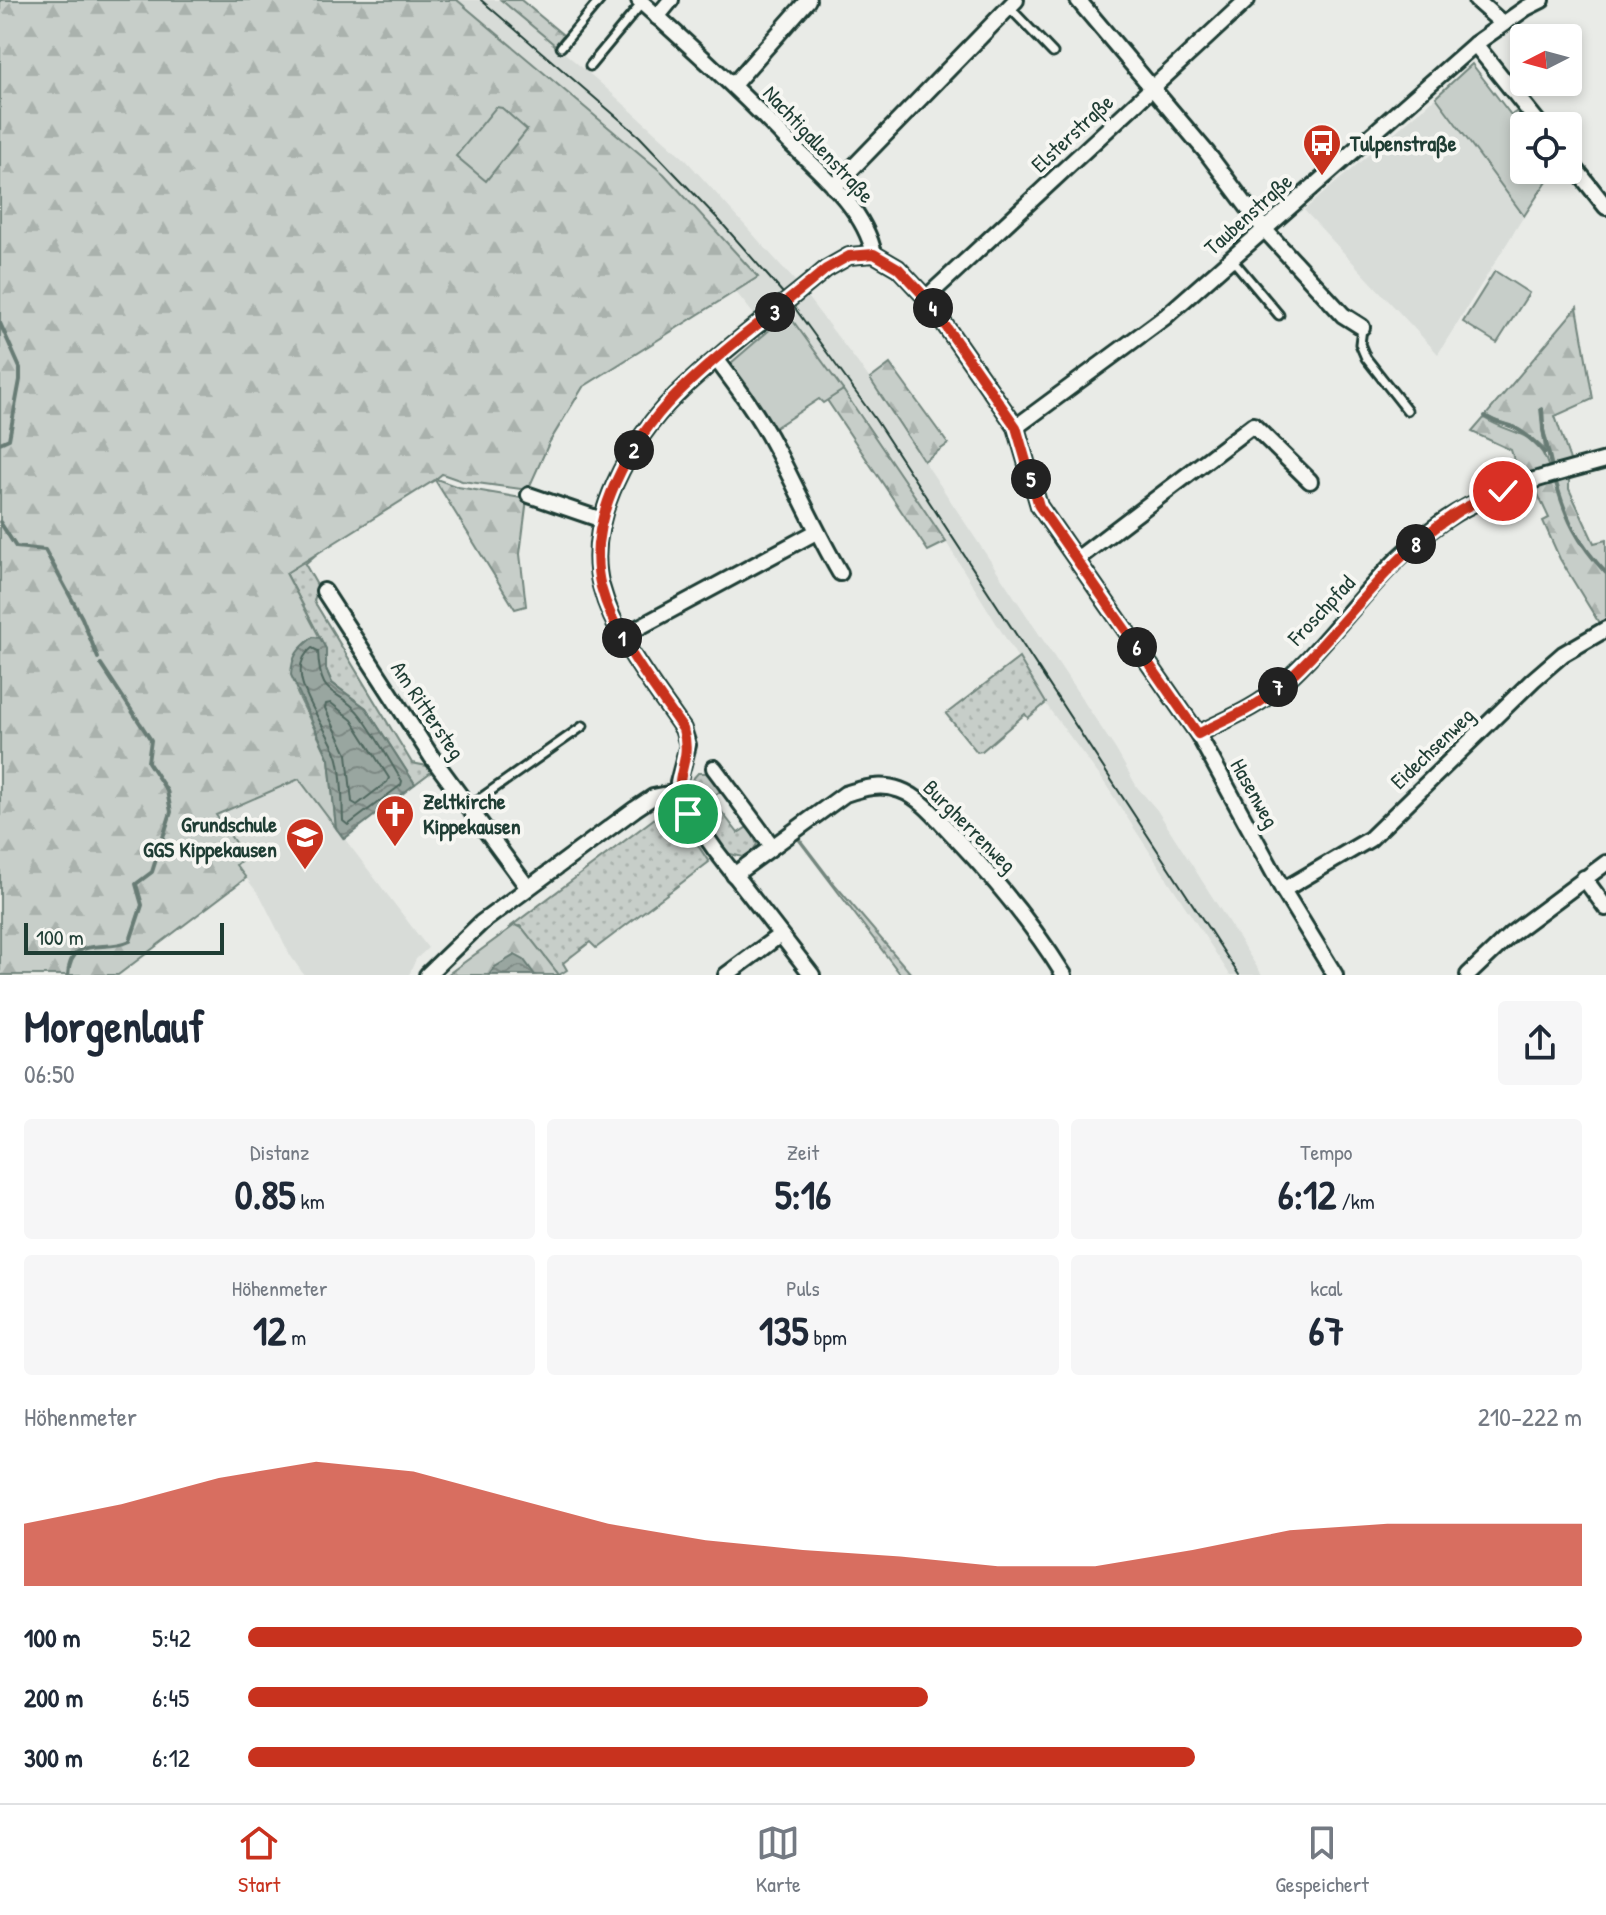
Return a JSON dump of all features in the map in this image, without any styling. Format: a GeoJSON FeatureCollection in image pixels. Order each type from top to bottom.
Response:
{"type":"FeatureCollection","features":[{"type":"Feature","properties":{"kind":"street"},"geometry":{"type":"LineString","coordinates":[[657,17],[671,0]]}},
{"type":"Feature","properties":{"kind":"street"},"geometry":{"type":"LineString","coordinates":[[733,85],[808,0]]}},
{"type":"Feature","properties":{"kind":"street"},"geometry":{"type":"LineString","coordinates":[[1078,0],[1154,88],[1264,229],[1343,315],[1362,327]]}},
{"type":"Feature","properties":{"kind":"street","name":"Elsterstraße"},"geometry":{"type":"LineString","coordinates":[[926,298],[1247,0]]}},
{"type":"Feature","properties":{"kind":"street"},"geometry":{"type":"LineString","coordinates":[[1476,0],[1502,23]]}},
{"type":"Feature","properties":{"kind":"street","name":"Taubenstraße"},"geometry":{"type":"LineString","coordinates":[[1016,427],[1165,317],[1475,44],[1502,23],[1542,0]]}},
{"type":"Feature","properties":{"kind":"street","name":"Nachtigallenstraße"},"geometry":{"type":"LineString","coordinates":[[641,2],[733,85],[834,187],[861,221],[874,254]]}},
{"type":"Feature","properties":{"kind":"street"},"geometry":{"type":"LineString","coordinates":[[834,187],[1013,4]]}},
{"type":"Feature","properties":{"kind":"street"},"geometry":{"type":"LineString","coordinates":[[1475,44],[1530,112]]}},
{"type":"Feature","properties":{"kind":"street"},"geometry":{"type":"LineString","coordinates":[[1582,177],[1606,207]]}},
{"type":"Feature","properties":{"kind":"street"},"geometry":{"type":"LineString","coordinates":[[812,975],[688,814],[678,792],[688,745],[683,729],[621,637],[601,588],[597,544],[602,520],[618,477],[639,440],[675,396],[826,269],[849,256],[874,254],[898,268],[926,298],[1016,427]]}},
{"type":"Feature","properties":{"kind":"street"},"geometry":{"type":"LineString","coordinates":[[717,360],[747,400],[775,446],[816,532],[840,573]]}},
{"type":"Feature","properties":{"kind":"street"},"geometry":{"type":"LineString","coordinates":[[1077,559],[1253,425],[1310,481]]}},
{"type":"Feature","properties":{"kind":"street","name":"Hasenweg"},"geometry":{"type":"LineString","coordinates":[[1016,427],[1039,506],[1198,734],[1283,890],[1335,975]]}},
{"type":"Feature","properties":{"kind":"street","name":"Froschpfad"},"geometry":{"type":"LineString","coordinates":[[1198,734],[1266,698],[1314,652],[1383,575],[1454,514],[1503,491],[1606,460]]}},
{"type":"Feature","properties":{"kind":"street"},"geometry":{"type":"LineString","coordinates":[[529,495],[602,520]]}},
{"type":"Feature","properties":{"kind":"street"},"geometry":{"type":"LineString","coordinates":[[621,637],[816,532]]}},
{"type":"Feature","properties":{"kind":"street","name":"Am Rittersteg"},"geometry":{"type":"LineString","coordinates":[[324,591],[431,756],[528,888]]}},
{"type":"Feature","properties":{"kind":"street","name":"Eidechsenweg"},"geometry":{"type":"LineString","coordinates":[[1283,890],[1370,839],[1533,680],[1563,654],[1606,629]]}},
{"type":"Feature","properties":{"kind":"street"},"geometry":{"type":"LineString","coordinates":[[714,768],[772,846]]}},
{"type":"Feature","properties":{"kind":"street","name":"Burgherrenweg"},"geometry":{"type":"LineString","coordinates":[[734,875],[845,794],[866,787],[897,789],[925,807],[986,871],[1023,913],[1064,975]]}},
{"type":"Feature","properties":{"kind":"street"},"geometry":{"type":"LineString","coordinates":[[427,975],[481,923],[635,809],[653,797],[678,792]]}},
{"type":"Feature","properties":{"kind":"street"},"geometry":{"type":"LineString","coordinates":[[1468,975],[1511,934],[1606,863]]}},
{"type":"Feature","properties":{"kind":"street"},"geometry":{"type":"LineString","coordinates":[[1584,878],[1606,908]]}},
{"type":"Feature","properties":{"kind":"street"},"geometry":{"type":"LineString","coordinates":[[726,975],[780,935]]}},
{"type":"Feature","properties":{"kind":"lane"},"geometry":{"type":"LineString","coordinates":[[561,47],[600,0]]}},
{"type":"Feature","properties":{"kind":"lane"},"geometry":{"type":"LineString","coordinates":[[590,66],[641,2]]}},
{"type":"Feature","properties":{"kind":"lane"},"geometry":{"type":"LineString","coordinates":[[1013,4],[1053,53]]}},
{"type":"Feature","properties":{"kind":"lane"},"geometry":{"type":"LineString","coordinates":[[1231,258],[1279,315]]}},
{"type":"Feature","properties":{"kind":"lane"},"geometry":{"type":"LineString","coordinates":[[1362,327],[1360,344],[1366,358],[1407,410]]}},
{"type":"Feature","properties":{"kind":"lane"},"geometry":{"type":"LineString","coordinates":[[468,807],[583,726]]}},
{"type":"Feature","properties":{"kind":"shaded area"},"geometry":{"type":"Polygon","coordinates":[[[457,0],[501,0],[686,160],[795,281],[867,375],[1116,750],[1137,787],[1157,810],[1262,975],[1230,975],[1102,779],[1050,710],[946,542],[861,414],[777,300],[756,317],[735,291],[757,276],[664,174],[457,0]]]}},
{"type":"Feature","properties":{"kind":"shaded area"},"geometry":{"type":"Polygon","coordinates":[[[1436,97],[1524,216],[1438,354],[1304,210],[1436,97]]]}},
{"type":"Feature","properties":{"kind":"shaded area","name":"Grundschule GGS Kippekausen"},"geometry":{"type":"Polygon","coordinates":[[[299,779],[428,948],[416,959],[409,975],[304,975],[290,955],[261,897],[235,864],[245,857],[215,816],[299,779]]]}},
{"type":"Feature","properties":{"kind":"green space"},"geometry":{"type":"Polygon","coordinates":[[[0,0],[457,0],[664,174],[758,277],[583,387],[549,443],[528,490],[462,481],[442,474],[436,479],[458,487],[527,499],[520,554],[526,606],[515,609],[435,480],[286,573],[320,638],[313,637],[297,693],[329,759],[336,828],[299,779],[216,815],[245,857],[236,865],[246,878],[118,975],[0,975],[0,0]]]}},
{"type":"Feature","properties":{"kind":"green space"},"geometry":{"type":"Polygon","coordinates":[[[501,0],[521,0],[563,35],[555,45],[501,0]]]}},
{"type":"Feature","properties":{"kind":"green space"},"geometry":{"type":"Polygon","coordinates":[[[1472,64],[1510,114],[1510,184],[1545,184],[1524,216],[1436,97],[1472,64]]]}},
{"type":"Feature","properties":{"kind":"green space"},"geometry":{"type":"Polygon","coordinates":[[[496,107],[502,108],[527,130],[486,181],[456,156],[496,107]]]}},
{"type":"Feature","properties":{"kind":"green space"},"geometry":{"type":"Polygon","coordinates":[[[1495,271],[1529,293],[1497,343],[1463,322],[1495,271]]]}},
{"type":"Feature","properties":{"kind":"green space"},"geometry":{"type":"Polygon","coordinates":[[[1577,307],[1593,399],[1555,416],[1571,463],[1553,467],[1544,430],[1543,409],[1540,409],[1545,450],[1522,431],[1486,415],[1577,307]]]}},
{"type":"Feature","properties":{"kind":"green space"},"geometry":{"type":"Polygon","coordinates":[[[788,314],[843,390],[823,403],[819,399],[773,429],[731,363],[788,314]]]}},
{"type":"Feature","properties":{"kind":"green space"},"geometry":{"type":"Polygon","coordinates":[[[890,364],[948,444],[924,461],[870,379],[890,364]]]}},
{"type":"Feature","properties":{"kind":"green space"},"geometry":{"type":"Polygon","coordinates":[[[843,390],[946,542],[928,551],[827,400],[843,390]]]}},
{"type":"Feature","properties":{"kind":"green space"},"geometry":{"type":"Polygon","coordinates":[[[1484,418],[1531,440],[1544,455],[1549,468],[1519,477],[1511,450],[1472,432],[1484,418]]]}},
{"type":"Feature","properties":{"kind":"green space"},"geometry":{"type":"Polygon","coordinates":[[[1569,477],[1569,489],[1594,543],[1606,540],[1606,621],[1593,628],[1599,623],[1560,559],[1543,521],[1549,518],[1535,488],[1569,477]]]}},
{"type":"Feature","properties":{"kind":"green space"},"geometry":{"type":"Polygon","coordinates":[[[319,552],[305,564],[318,587],[314,601],[412,763],[427,766],[431,772],[415,784],[366,708],[332,683],[326,669],[326,649],[286,573],[319,552]]]}},
{"type":"Feature","properties":{"kind":"green space"},"geometry":{"type":"Polygon","coordinates":[[[1019,658],[1046,703],[1028,718],[1025,714],[977,752],[946,714],[1019,658]]]}},
{"type":"Feature","properties":{"kind":"green space"},"geometry":{"type":"Polygon","coordinates":[[[698,773],[706,773],[722,790],[711,798],[738,833],[749,826],[757,844],[752,852],[743,857],[726,853],[708,828],[691,793],[690,782],[698,773]]]}},
{"type":"Feature","properties":{"kind":"green space"},"geometry":{"type":"Polygon","coordinates":[[[659,815],[682,825],[709,862],[596,948],[590,942],[563,963],[567,970],[559,975],[520,926],[510,927],[659,815]]]}},
{"type":"Feature","properties":{"kind":"green space"},"geometry":{"type":"Polygon","coordinates":[[[799,838],[831,880],[912,975],[901,975],[799,838]]]}},
{"type":"Feature","properties":{"kind":"green space"},"geometry":{"type":"Polygon","coordinates":[[[515,925],[523,929],[559,975],[447,975],[515,925]]]}},
{"type":"Feature","properties":{"kind":"water"},"geometry":{"type":"Polygon","coordinates":[[[313,637],[320,638],[326,649],[326,669],[332,683],[366,708],[415,784],[344,839],[336,828],[329,759],[291,675],[297,653],[313,637]]]}},
{"type":"Feature","properties":{"kind":"water"},"geometry":{"type":"Polygon","coordinates":[[[515,955],[524,960],[535,975],[489,975],[495,967],[515,955]]]}},
{"type":"Feature","properties":{"kind":"waterway"},"geometry":{"type":"LineString","coordinates":[[0,323],[20,368],[9,439],[0,443]]}},
{"type":"Feature","properties":{"kind":"waterway"},"geometry":{"type":"LineString","coordinates":[[1542,409],[1543,430],[1552,470]]}},
{"type":"Feature","properties":{"kind":"waterway"},"geometry":{"type":"LineString","coordinates":[[1485,416],[1519,430],[1545,453]]}},
{"type":"Feature","properties":{"kind":"waterway"},"geometry":{"type":"LineString","coordinates":[[1555,479],[1574,529],[1587,551],[1606,573]]}},
{"type":"Feature","properties":{"kind":"waterway"},"geometry":{"type":"LineString","coordinates":[[0,522],[16,547],[45,550],[82,618],[98,658]]}},
{"type":"Feature","properties":{"kind":"waterway"},"geometry":{"type":"LineString","coordinates":[[68,975],[70,962],[82,949],[130,941],[142,905],[136,884],[152,872],[171,812],[167,791],[148,762],[151,740],[101,664]]}},
{"type":"Feature","properties":{"kind":"tram line"},"geometry":{"type":"LineString","coordinates":[[481,0],[639,136],[789,300],[875,419],[1239,975]]}},
{"type":"Feature","properties":{"kind":"place","name":"Tulpenstraße"},"geometry":{"type":"Point","coordinates":[1322,177]}},
{"type":"Feature","properties":{"kind":"place","name":"Zeltkirche Kippekausen"},"geometry":{"type":"Point","coordinates":[395,848]}},
{"type":"Feature","properties":{"kind":"place","name":"Grundschule GGS Kippekausen"},"geometry":{"type":"Point","coordinates":[305,871]}},
{"type":"Feature","properties":{"kind":"route"},"geometry":{"type":"LineString","coordinates":[[688,814],[678,792],[688,745],[683,729],[621,637],[601,588],[597,544],[602,520],[618,477],[639,440],[675,396],[826,269],[849,256],[874,254],[898,268],[926,298],[1016,427],[1039,506],[1198,734],[1266,698],[1417,543],[1454,514],[1503,491]]}}]}
